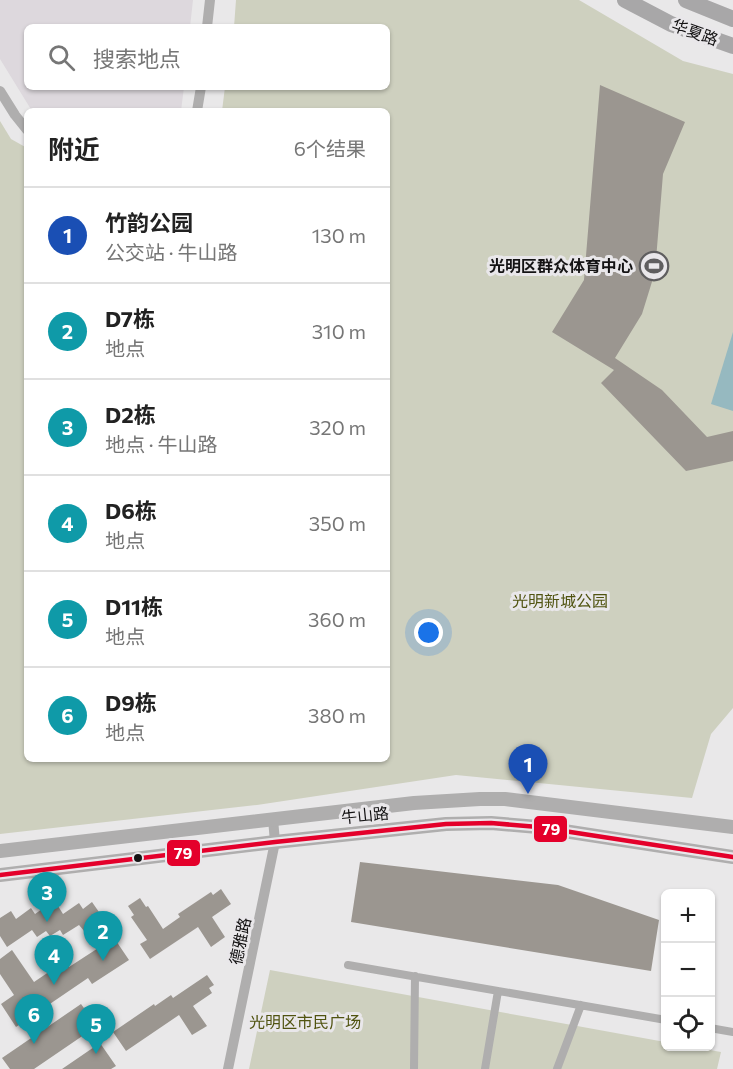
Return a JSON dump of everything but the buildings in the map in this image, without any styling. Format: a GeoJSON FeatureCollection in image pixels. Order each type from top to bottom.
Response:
{"type":"FeatureCollection","features":[{"type":"Feature","properties":{"kind":"main road","name":"华夏路"},"geometry":{"type":"LineString","coordinates":[[625,0],[671,24],[733,46]]}},
{"type":"Feature","properties":{"kind":"main road","name":"华夏路"},"geometry":{"type":"LineString","coordinates":[[686,0],[733,19]]}},
{"type":"Feature","properties":{"kind":"street"},"geometry":{"type":"LineString","coordinates":[[207,24],[210,0]]}},
{"type":"Feature","properties":{"kind":"street"},"geometry":{"type":"LineString","coordinates":[[0,90],[24,126]]}},
{"type":"Feature","properties":{"kind":"street"},"geometry":{"type":"LineString","coordinates":[[198,108],[200,90]]}},
{"type":"Feature","properties":{"kind":"street","name":"牛山路"},"geometry":{"type":"LineString","coordinates":[[0,851],[452,800],[505,799],[733,827]]}},
{"type":"Feature","properties":{"kind":"street"},"geometry":{"type":"LineString","coordinates":[[452,800],[447,806],[446,817],[456,824]]}},
{"type":"Feature","properties":{"kind":"street","name":"德雅路"},"geometry":{"type":"LineString","coordinates":[[228,1069],[275,842],[273,819]]}},
{"type":"Feature","properties":{"kind":"street","name":"牛山路"},"geometry":{"type":"LineString","coordinates":[[0,875],[407,827],[456,824],[538,827],[733,856]]}},
{"type":"Feature","properties":{"kind":"street"},"geometry":{"type":"LineString","coordinates":[[348,965],[661,1019]]}},
{"type":"Feature","properties":{"kind":"street"},"geometry":{"type":"LineString","coordinates":[[414,1069],[415,976]]}},
{"type":"Feature","properties":{"kind":"street"},"geometry":{"type":"LineString","coordinates":[[485,1069],[498,991]]}},
{"type":"Feature","properties":{"kind":"street"},"geometry":{"type":"LineString","coordinates":[[557,1069],[581,1005]]}},
{"type":"Feature","properties":{"kind":"street"},"geometry":{"type":"LineString","coordinates":[[715,1029],[733,1032]]}},
{"type":"Feature","properties":{"kind":"shaded area"},"geometry":{"type":"Polygon","coordinates":[[[0,0],[193,0],[190,24],[24,24],[24,90],[184,90],[181,108],[30,108],[0,59],[0,0]]]}},
{"type":"Feature","properties":{"kind":"green space","name":"光明新城公园"},"geometry":{"type":"Polygon","coordinates":[[[236,0],[579,0],[683,61],[733,74],[733,708],[711,734],[692,798],[456,775],[257,805],[0,834],[0,121],[11,139],[24,146],[24,762],[390,762],[390,108],[222,108],[225,90],[390,90],[390,24],[234,24],[236,0]]]}},
{"type":"Feature","properties":{"kind":"green space","name":"光明区市民广场"},"geometry":{"type":"Polygon","coordinates":[[[270,970],[661,1041],[661,1051],[721,1052],[717,1069],[249,1069],[270,970]]]}},
{"type":"Feature","properties":{"kind":"water"},"geometry":{"type":"Polygon","coordinates":[[[733,332],[733,411],[711,404],[733,332]]]}},
{"type":"Feature","properties":{"kind":"transit line","name":"79"},"geometry":{"type":"LineString","coordinates":[[0,875],[446,824],[491,823],[538,827],[733,857]]}},
{"type":"Feature","properties":{"kind":"place","name":"光明区群众体育中心"},"geometry":{"type":"Point","coordinates":[654,266]}},
{"type":"Feature","properties":{"kind":"place","name":"竹韵公园"},"geometry":{"type":"Point","coordinates":[528,794]}},
{"type":"Feature","properties":{"kind":"place","name":"D2栋"},"geometry":{"type":"Point","coordinates":[47,922]}},
{"type":"Feature","properties":{"kind":"place","name":"D7栋"},"geometry":{"type":"Point","coordinates":[103,961]}},
{"type":"Feature","properties":{"kind":"place","name":"D6栋"},"geometry":{"type":"Point","coordinates":[54,985]}},
{"type":"Feature","properties":{"kind":"place","name":"D9栋"},"geometry":{"type":"Point","coordinates":[34,1044]}},
{"type":"Feature","properties":{"kind":"place","name":"D11栋"},"geometry":{"type":"Point","coordinates":[96,1054]}}]}
